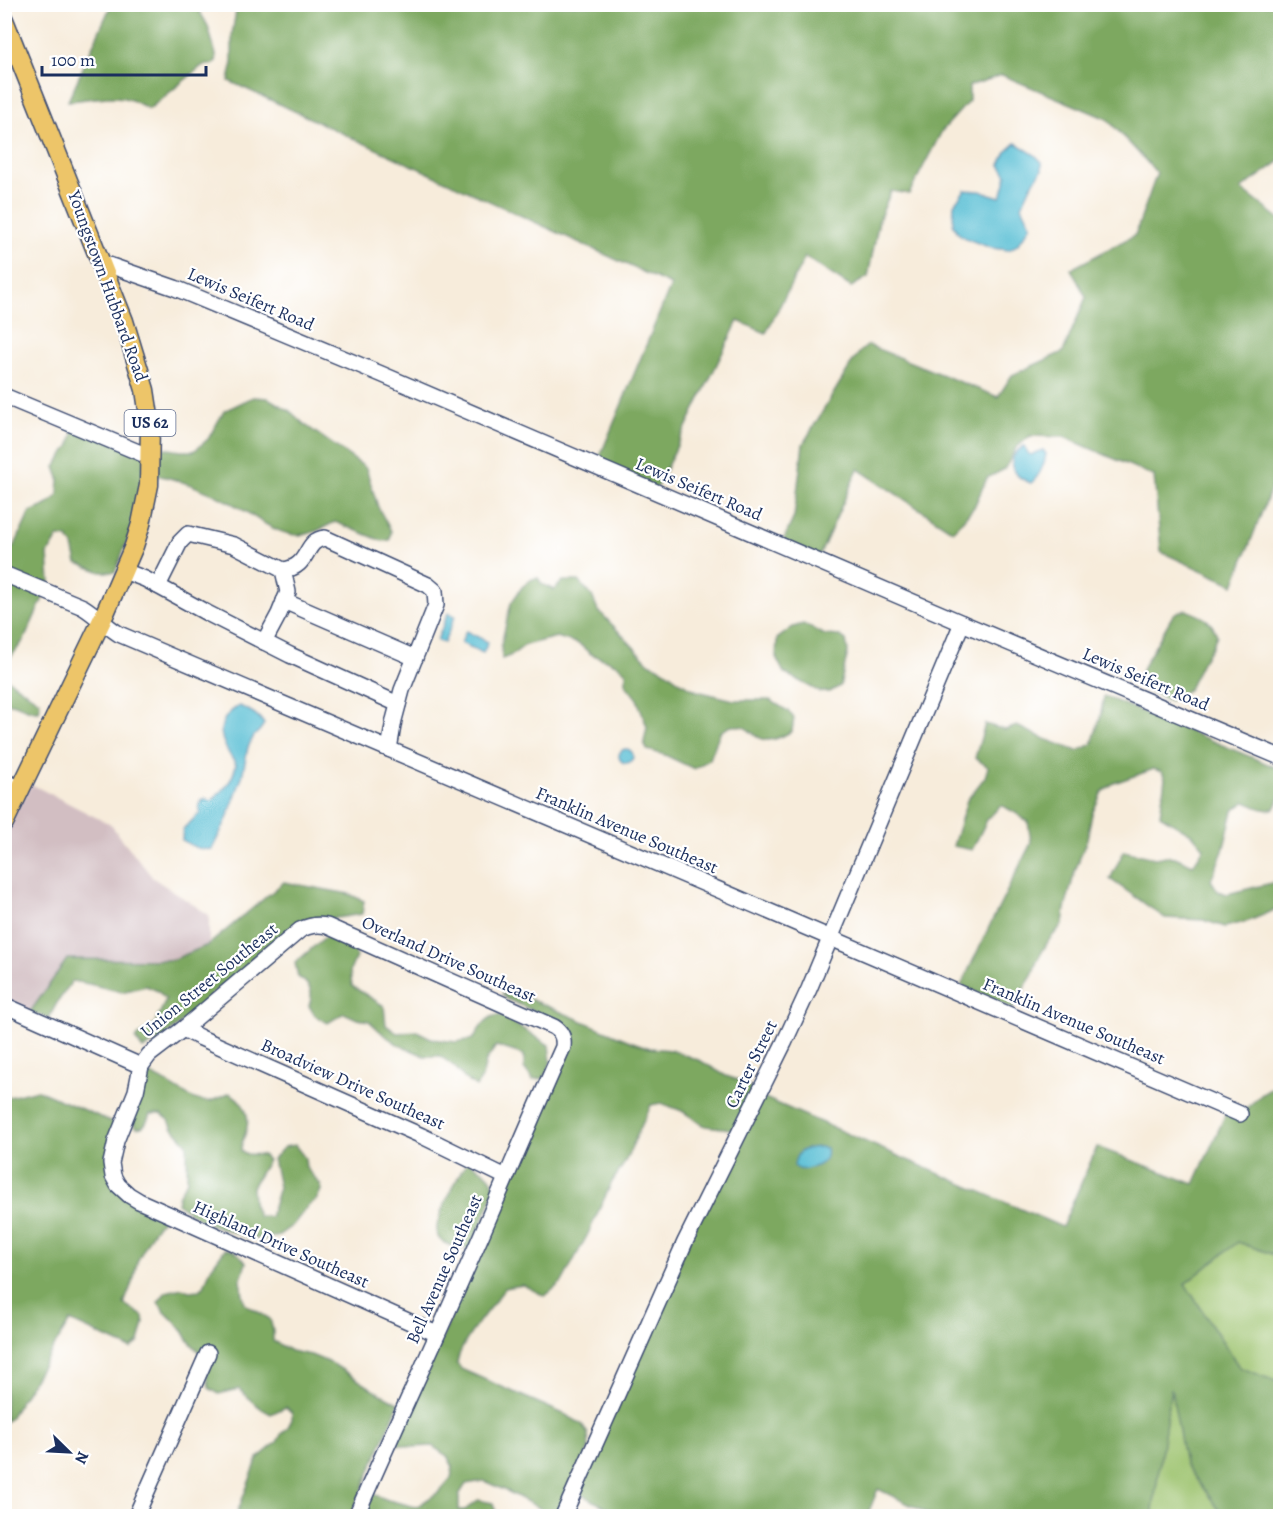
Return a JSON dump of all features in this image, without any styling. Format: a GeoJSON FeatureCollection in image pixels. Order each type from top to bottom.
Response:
{"type":"FeatureCollection","features":[{"type":"Feature","properties":{"kind":"main road","name":"Youngstown Hubbard Road"},"geometry":{"type":"LineString","coordinates":[[4,20],[127,330],[145,390],[150,423],[149,485],[134,546],[102,620],[13,785],[4,823]]}},
{"type":"Feature","properties":{"kind":"street","name":"Lewis Seifert Road"},"geometry":{"type":"LineString","coordinates":[[100,262],[174,288],[359,365],[1281,757]]}},
{"type":"Feature","properties":{"kind":"street"},"geometry":{"type":"LineString","coordinates":[[4,396],[150,457]]}},
{"type":"Feature","properties":{"kind":"street"},"geometry":{"type":"LineString","coordinates":[[158,586],[180,542],[188,534],[234,545],[283,570],[299,565],[315,542],[325,538],[428,585],[435,591],[436,605],[402,690],[389,749]]}},
{"type":"Feature","properties":{"kind":"street"},"geometry":{"type":"LineString","coordinates":[[264,642],[288,592],[283,570]]}},
{"type":"Feature","properties":{"kind":"street"},"geometry":{"type":"LineString","coordinates":[[124,571],[145,579],[264,642],[398,704]]}},
{"type":"Feature","properties":{"kind":"street","name":"Franklin Avenue Southeast"},"geometry":{"type":"LineString","coordinates":[[4,574],[82,607],[119,634],[1240,1114]]}},
{"type":"Feature","properties":{"kind":"street"},"geometry":{"type":"LineString","coordinates":[[284,601],[415,658]]}},
{"type":"Feature","properties":{"kind":"street","name":"Carter Street"},"geometry":{"type":"LineString","coordinates":[[563,1516],[680,1252],[809,989],[962,623]]}},
{"type":"Feature","properties":{"kind":"street","name":"Union Street Southeast"},"geometry":{"type":"LineString","coordinates":[[116,1180],[111,1163],[112,1154],[136,1091],[141,1066],[149,1055],[300,930],[317,924]]}},
{"type":"Feature","properties":{"kind":"street","name":"Overland Drive Southeast"},"geometry":{"type":"LineString","coordinates":[[317,924],[327,926],[543,1022],[559,1030],[562,1036]]}},
{"type":"Feature","properties":{"kind":"street"},"geometry":{"type":"LineString","coordinates":[[4,1005],[141,1066]]}},
{"type":"Feature","properties":{"kind":"street","name":"Broadview Drive Southeast"},"geometry":{"type":"LineString","coordinates":[[183,1029],[506,1176]]}},
{"type":"Feature","properties":{"kind":"street","name":"Bell Avenue Southeast"},"geometry":{"type":"LineString","coordinates":[[356,1516],[563,1047],[562,1036]]}},
{"type":"Feature","properties":{"kind":"street","name":"Highland Drive Southeast"},"geometry":{"type":"LineString","coordinates":[[116,1180],[129,1195],[139,1201],[437,1334]]}},
{"type":"Feature","properties":{"kind":"street"},"geometry":{"type":"LineString","coordinates":[[136,1516],[207,1353]]}},
{"type":"Feature","properties":{"kind":"shaded area"},"geometry":{"type":"Polygon","coordinates":[[[25,781],[111,825],[153,878],[209,915],[209,945],[172,960],[67,959],[28,1015],[5,1005],[4,823],[25,781]]]}},
{"type":"Feature","properties":{"kind":"green space"},"geometry":{"type":"Polygon","coordinates":[[[111,5],[196,5],[208,26],[216,62],[213,65],[202,66],[149,109],[131,100],[117,97],[68,101],[111,5]]]}},
{"type":"Feature","properties":{"kind":"green space"},"geometry":{"type":"Polygon","coordinates":[[[237,5],[1280,5],[1280,161],[1241,189],[1280,219],[1280,465],[1234,585],[1161,552],[1154,476],[1064,437],[1030,436],[1016,448],[1005,469],[987,478],[974,507],[953,531],[858,469],[817,561],[781,545],[794,517],[803,444],[853,361],[868,345],[998,397],[1012,375],[1063,352],[1086,297],[1071,269],[1135,235],[1157,173],[1107,119],[1002,75],[969,86],[969,101],[942,131],[909,194],[891,191],[879,220],[868,277],[851,287],[805,257],[766,333],[738,321],[655,491],[596,466],[671,285],[229,81],[232,66],[232,34],[237,5]]]}},
{"type":"Feature","properties":{"kind":"green space"},"geometry":{"type":"Polygon","coordinates":[[[253,397],[268,398],[290,411],[304,424],[366,468],[378,507],[391,531],[390,540],[382,541],[335,522],[306,534],[287,534],[203,490],[150,474],[149,485],[115,572],[101,572],[77,563],[73,546],[68,538],[58,537],[48,554],[50,582],[24,640],[5,668],[5,552],[15,545],[30,512],[47,505],[58,495],[59,478],[55,467],[70,445],[75,426],[150,457],[150,446],[194,451],[208,439],[224,411],[253,397]]]}},
{"type":"Feature","properties":{"kind":"green space"},"geometry":{"type":"Polygon","coordinates":[[[538,578],[542,584],[554,590],[563,581],[579,581],[592,596],[598,610],[649,663],[697,691],[734,700],[770,700],[788,711],[794,718],[792,731],[769,740],[762,739],[741,726],[730,727],[720,732],[710,759],[694,769],[665,755],[647,750],[644,742],[647,727],[637,699],[626,685],[626,672],[616,664],[591,654],[579,644],[557,637],[525,645],[502,659],[501,645],[511,603],[522,587],[532,579],[538,578]]]}},
{"type":"Feature","properties":{"kind":"green space"},"geometry":{"type":"Polygon","coordinates":[[[1186,610],[1205,619],[1212,625],[1217,635],[1189,689],[1170,701],[1151,692],[1139,678],[1173,615],[1186,610]]]}},
{"type":"Feature","properties":{"kind":"green space"},"geometry":{"type":"Polygon","coordinates":[[[803,624],[825,635],[840,636],[846,640],[848,652],[840,686],[830,692],[820,692],[784,673],[776,657],[777,639],[793,627],[803,624]]]}},
{"type":"Feature","properties":{"kind":"green space"},"geometry":{"type":"Polygon","coordinates":[[[5,674],[6,678],[39,701],[39,711],[5,703],[5,674]]]}},
{"type":"Feature","properties":{"kind":"green space"},"geometry":{"type":"Polygon","coordinates":[[[1104,696],[1280,769],[1280,796],[1275,807],[1270,810],[1263,809],[1245,802],[1233,811],[1223,851],[1211,880],[1218,891],[1227,894],[1280,881],[1280,908],[1249,921],[1225,927],[1203,920],[1165,918],[1110,879],[1124,851],[1155,858],[1175,857],[1193,865],[1204,848],[1193,835],[1160,815],[1165,778],[1162,772],[1154,769],[1114,783],[1102,792],[1092,814],[1087,839],[1075,871],[1063,924],[1049,940],[1013,1009],[961,986],[1031,843],[1028,822],[1001,805],[987,820],[972,850],[953,846],[967,800],[985,777],[988,767],[975,758],[985,724],[1005,730],[1017,726],[1077,751],[1092,744],[1104,696]]]}},
{"type":"Feature","properties":{"kind":"green space"},"geometry":{"type":"Polygon","coordinates":[[[284,882],[349,894],[364,901],[362,914],[324,920],[306,919],[249,968],[215,991],[160,1040],[143,1049],[135,1039],[155,1023],[166,1000],[158,991],[146,986],[122,992],[72,981],[49,1018],[30,1012],[67,959],[172,960],[208,945],[284,882]]]}},
{"type":"Feature","properties":{"kind":"green space"},"geometry":{"type":"Polygon","coordinates":[[[325,937],[353,939],[356,957],[350,971],[352,986],[384,1006],[386,1025],[397,1033],[417,1031],[433,1039],[456,1042],[473,1039],[489,1019],[497,1015],[502,1016],[549,1045],[551,1062],[544,1078],[533,1080],[524,1068],[524,1055],[496,1046],[486,1061],[482,1078],[476,1087],[440,1056],[425,1056],[399,1045],[369,1021],[344,1013],[328,1023],[315,1016],[309,1006],[310,989],[298,977],[295,963],[325,937]]]}},
{"type":"Feature","properties":{"kind":"green space"},"geometry":{"type":"Polygon","coordinates":[[[502,994],[520,995],[630,1041],[650,1048],[671,1050],[701,1061],[726,1076],[744,1082],[758,1095],[1062,1227],[1097,1147],[1194,1184],[1228,1109],[1240,1114],[1262,1094],[1280,1083],[1280,1257],[1238,1242],[1185,1284],[1239,1367],[1280,1383],[1280,1508],[1273,1516],[1228,1516],[1220,1511],[1185,1464],[1171,1388],[1153,1509],[1154,1516],[933,1516],[878,1489],[867,1516],[623,1516],[574,1491],[739,1130],[705,1126],[682,1111],[661,1103],[651,1105],[624,1164],[612,1182],[562,1282],[545,1296],[523,1285],[505,1288],[470,1335],[457,1363],[461,1369],[582,1424],[588,1434],[589,1448],[559,1516],[554,1516],[484,1481],[466,1484],[459,1495],[459,1510],[465,1510],[478,1500],[493,1503],[497,1516],[363,1516],[373,1494],[416,1507],[439,1492],[451,1478],[453,1467],[447,1456],[432,1446],[413,1447],[396,1444],[572,1041],[569,1032],[551,1019],[507,999],[502,994]]]}},
{"type":"Feature","properties":{"kind":"green space"},"geometry":{"type":"Polygon","coordinates":[[[150,1075],[196,1099],[211,1101],[229,1093],[241,1103],[248,1122],[241,1151],[247,1154],[263,1155],[268,1160],[252,1187],[253,1203],[258,1216],[270,1217],[279,1187],[273,1159],[284,1147],[295,1145],[305,1158],[306,1168],[321,1185],[317,1199],[307,1207],[293,1225],[279,1235],[265,1239],[248,1238],[202,1221],[177,1203],[187,1180],[187,1144],[169,1120],[161,1114],[150,1114],[141,1127],[135,1127],[132,1120],[144,1079],[150,1075]]]}},
{"type":"Feature","properties":{"kind":"green space"},"geometry":{"type":"Polygon","coordinates":[[[37,1090],[122,1126],[113,1176],[166,1214],[152,1233],[137,1262],[134,1278],[124,1304],[143,1316],[144,1323],[139,1342],[131,1349],[70,1321],[10,1418],[5,1422],[5,1098],[37,1090]]]}},
{"type":"Feature","properties":{"kind":"green space"},"geometry":{"type":"Polygon","coordinates":[[[468,1161],[489,1176],[495,1190],[471,1249],[448,1245],[441,1241],[437,1229],[447,1199],[468,1161]]]}},
{"type":"Feature","properties":{"kind":"green space"},"geometry":{"type":"Polygon","coordinates":[[[1238,1242],[1280,1257],[1280,1383],[1239,1367],[1185,1284],[1238,1242]]]}},
{"type":"Feature","properties":{"kind":"green space"},"geometry":{"type":"Polygon","coordinates":[[[225,1249],[237,1253],[246,1263],[240,1281],[245,1304],[270,1319],[273,1341],[291,1351],[311,1355],[333,1364],[399,1403],[351,1516],[236,1516],[258,1458],[277,1442],[288,1427],[292,1413],[286,1407],[271,1414],[250,1400],[239,1389],[219,1394],[209,1388],[207,1373],[210,1360],[194,1347],[183,1330],[158,1302],[166,1292],[182,1288],[189,1291],[199,1290],[204,1286],[211,1268],[225,1249]]]}},
{"type":"Feature","properties":{"kind":"green space"},"geometry":{"type":"Polygon","coordinates":[[[1171,1386],[1220,1511],[1228,1516],[1154,1516],[1153,1509],[1171,1386]]]}},
{"type":"Feature","properties":{"kind":"water"},"geometry":{"type":"Polygon","coordinates":[[[1016,143],[1042,162],[1042,170],[1031,186],[1022,206],[1031,225],[1017,245],[1009,250],[991,248],[958,233],[953,224],[954,204],[965,190],[980,191],[1000,197],[1007,175],[1000,165],[1006,152],[1016,143]]]}},
{"type":"Feature","properties":{"kind":"water"},"geometry":{"type":"Polygon","coordinates":[[[1024,446],[1031,455],[1043,450],[1046,454],[1041,470],[1031,483],[1015,472],[1012,462],[1014,456],[1024,446]]]}},
{"type":"Feature","properties":{"kind":"water"},"geometry":{"type":"Polygon","coordinates":[[[448,613],[455,616],[444,643],[437,640],[448,613]]]}},
{"type":"Feature","properties":{"kind":"water"},"geometry":{"type":"Polygon","coordinates":[[[466,631],[488,642],[483,653],[461,643],[466,631]]]}},
{"type":"Feature","properties":{"kind":"water"},"geometry":{"type":"Polygon","coordinates":[[[239,706],[256,715],[264,724],[248,747],[242,777],[227,819],[212,849],[200,849],[182,840],[183,829],[200,813],[199,805],[202,799],[212,800],[231,780],[236,764],[226,749],[221,733],[225,719],[239,706]]]}},
{"type":"Feature","properties":{"kind":"water"},"geometry":{"type":"Polygon","coordinates":[[[626,749],[631,751],[633,756],[631,761],[626,763],[621,761],[619,756],[621,751],[626,749]]]}},
{"type":"Feature","properties":{"kind":"water"},"geometry":{"type":"Polygon","coordinates":[[[820,1147],[826,1148],[826,1155],[822,1163],[803,1170],[794,1166],[799,1153],[820,1147]]]}}]}
